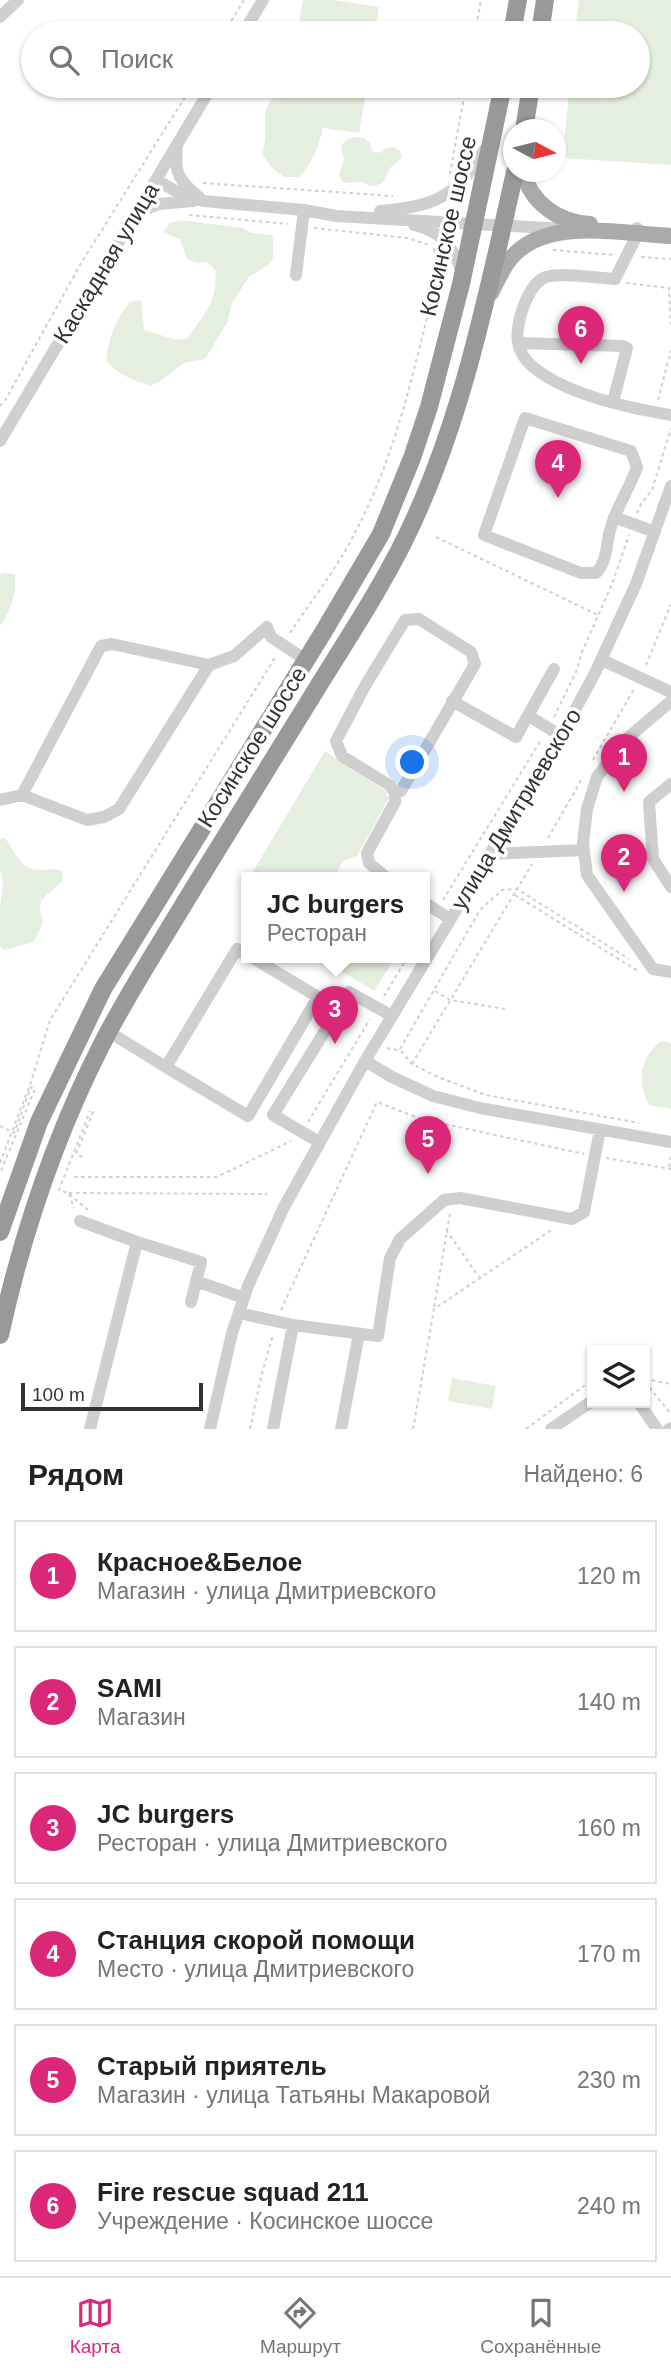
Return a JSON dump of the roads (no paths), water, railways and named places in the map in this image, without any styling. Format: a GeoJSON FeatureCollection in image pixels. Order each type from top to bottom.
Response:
{"type":"FeatureCollection","features":[{"type":"Feature","properties":{"kind":"highway"},"geometry":{"type":"LineString","coordinates":[[514,21],[518,0]]}},
{"type":"Feature","properties":{"kind":"highway"},"geometry":{"type":"LineString","coordinates":[[542,21],[545,0]]}},
{"type":"Feature","properties":{"kind":"highway","name":"Косинское шоссе"},"geometry":{"type":"LineString","coordinates":[[0,1232],[39,1122],[103,989],[359,573],[393,508],[429,407],[463,278],[501,98]]}},
{"type":"Feature","properties":{"kind":"highway"},"geometry":{"type":"LineString","coordinates":[[525,119],[529,98]]}},
{"type":"Feature","properties":{"kind":"highway","name":"Косинское шоссе"},"geometry":{"type":"LineString","coordinates":[[0,1335],[18,1260],[44,1178],[80,1090],[108,1032],[367,607],[403,542],[428,488],[461,391],[512,182]]}},
{"type":"Feature","properties":{"kind":"main road"},"geometry":{"type":"LineString","coordinates":[[527,182],[532,195],[547,209],[582,227]]}},
{"type":"Feature","properties":{"kind":"main road"},"geometry":{"type":"LineString","coordinates":[[482,312],[508,261],[532,241],[582,227],[671,234]]}},
{"type":"Feature","properties":{"kind":"street"},"geometry":{"type":"LineString","coordinates":[[0,17],[18,0]]}},
{"type":"Feature","properties":{"kind":"street"},"geometry":{"type":"LineString","coordinates":[[250,21],[263,0]]}},
{"type":"Feature","properties":{"kind":"street","name":"Каскадная улица"},"geometry":{"type":"LineString","coordinates":[[0,441],[4,423],[137,212],[205,98]]}},
{"type":"Feature","properties":{"kind":"street"},"geometry":{"type":"LineString","coordinates":[[380,215],[438,200],[455,189],[485,149],[498,116]]}},
{"type":"Feature","properties":{"kind":"street"},"geometry":{"type":"LineString","coordinates":[[178,143],[178,173],[183,183],[204,201]]}},
{"type":"Feature","properties":{"kind":"street"},"geometry":{"type":"LineString","coordinates":[[156,180],[183,195],[204,201]]}},
{"type":"Feature","properties":{"kind":"street"},"geometry":{"type":"LineString","coordinates":[[137,212],[159,204],[204,201],[304,210],[336,216],[476,219],[582,227]]}},
{"type":"Feature","properties":{"kind":"street"},"geometry":{"type":"LineString","coordinates":[[296,275],[304,210]]}},
{"type":"Feature","properties":{"kind":"street"},"geometry":{"type":"LineString","coordinates":[[380,215],[439,234],[453,252],[463,278]]}},
{"type":"Feature","properties":{"kind":"street"},"geometry":{"type":"LineString","coordinates":[[637,231],[615,279],[551,276],[538,281],[524,306],[518,343],[524,357],[550,380],[613,402],[671,415]]}},
{"type":"Feature","properties":{"kind":"street"},"geometry":{"type":"LineString","coordinates":[[518,343],[623,346],[626,348],[613,402]]}},
{"type":"Feature","properties":{"kind":"street"},"geometry":{"type":"LineString","coordinates":[[525,418],[631,452],[637,467],[614,517],[603,563],[600,569],[591,575],[484,536],[525,418]]}},
{"type":"Feature","properties":{"kind":"street","name":"улица Дмитриевского"},"geometry":{"type":"LineString","coordinates":[[430,952],[561,736],[602,660],[626,608],[671,486]]}},
{"type":"Feature","properties":{"kind":"street"},"geometry":{"type":"LineString","coordinates":[[614,517],[655,531]]}},
{"type":"Feature","properties":{"kind":"street"},"geometry":{"type":"LineString","coordinates":[[405,620],[419,620],[471,652],[475,664],[401,791],[396,792],[342,756],[336,741],[405,620]]}},
{"type":"Feature","properties":{"kind":"street"},"geometry":{"type":"LineString","coordinates":[[22,795],[101,646],[112,644],[209,665],[234,656],[267,627],[271,637],[306,660]]}},
{"type":"Feature","properties":{"kind":"street"},"geometry":{"type":"LineString","coordinates":[[602,660],[671,692]]}},
{"type":"Feature","properties":{"kind":"street"},"geometry":{"type":"LineString","coordinates":[[0,800],[22,795],[87,820],[104,817],[118,810],[209,665]]}},
{"type":"Feature","properties":{"kind":"street"},"geometry":{"type":"LineString","coordinates":[[452,701],[516,737],[554,669]]}},
{"type":"Feature","properties":{"kind":"street"},"geometry":{"type":"LineString","coordinates":[[671,701],[623,742],[597,777],[587,809],[584,850],[587,875],[653,969],[671,972]]}},
{"type":"Feature","properties":{"kind":"street"},"geometry":{"type":"LineString","coordinates":[[529,716],[561,736]]}},
{"type":"Feature","properties":{"kind":"street"},"geometry":{"type":"LineString","coordinates":[[671,784],[649,802],[653,859],[671,887]]}},
{"type":"Feature","properties":{"kind":"street"},"geometry":{"type":"LineString","coordinates":[[380,872],[369,863],[368,853],[395,802],[396,792]]}},
{"type":"Feature","properties":{"kind":"street"},"geometry":{"type":"LineString","coordinates":[[489,854],[584,850]]}},
{"type":"Feature","properties":{"kind":"street"},"geometry":{"type":"LineString","coordinates":[[430,906],[450,919]]}},
{"type":"Feature","properties":{"kind":"street"},"geometry":{"type":"LineString","coordinates":[[166,1068],[237,949],[241,951]]}},
{"type":"Feature","properties":{"kind":"street"},"geometry":{"type":"LineString","coordinates":[[261,963],[338,1009]]}},
{"type":"Feature","properties":{"kind":"street","name":"улица Дмитриевского"},"geometry":{"type":"LineString","coordinates":[[210,1429],[223,1367],[239,1312],[284,1207],[365,1061],[424,963]]}},
{"type":"Feature","properties":{"kind":"street"},"geometry":{"type":"LineString","coordinates":[[319,1142],[273,1115],[349,992],[392,1016]]}},
{"type":"Feature","properties":{"kind":"street"},"geometry":{"type":"LineString","coordinates":[[108,1032],[248,1116],[318,997]]}},
{"type":"Feature","properties":{"kind":"street"},"geometry":{"type":"LineString","coordinates":[[365,1061],[433,1096],[480,1108],[671,1142]]}},
{"type":"Feature","properties":{"kind":"street"},"geometry":{"type":"LineString","coordinates":[[239,1312],[293,1325],[378,1336],[390,1258],[400,1238],[444,1200],[452,1199],[572,1219],[584,1212],[600,1130]]}},
{"type":"Feature","properties":{"kind":"street"},"geometry":{"type":"LineString","coordinates":[[80,1221],[201,1262],[191,1302]]}},
{"type":"Feature","properties":{"kind":"street"},"geometry":{"type":"LineString","coordinates":[[90,1429],[137,1242]]}},
{"type":"Feature","properties":{"kind":"street"},"geometry":{"type":"LineString","coordinates":[[196,1281],[244,1298]]}},
{"type":"Feature","properties":{"kind":"street"},"geometry":{"type":"LineString","coordinates":[[273,1429],[293,1325]]}},
{"type":"Feature","properties":{"kind":"street"},"geometry":{"type":"LineString","coordinates":[[341,1429],[359,1334]]}},
{"type":"Feature","properties":{"kind":"street"},"geometry":{"type":"LineString","coordinates":[[551,1429],[587,1404]]}},
{"type":"Feature","properties":{"kind":"street"},"geometry":{"type":"LineString","coordinates":[[642,1408],[657,1429]]}},
{"type":"Feature","properties":{"kind":"place","name":"Fire rescue squad 211"},"geometry":{"type":"Point","coordinates":[581,364]}},
{"type":"Feature","properties":{"kind":"place","name":"Станция скорой помощи"},"geometry":{"type":"Point","coordinates":[558,498]}},
{"type":"Feature","properties":{"kind":"place","name":"Красное&Белое"},"geometry":{"type":"Point","coordinates":[624,792]}},
{"type":"Feature","properties":{"kind":"place","name":"SAMI"},"geometry":{"type":"Point","coordinates":[624,892]}},
{"type":"Feature","properties":{"kind":"place","name":"JC burgers"},"geometry":{"type":"Point","coordinates":[335,1044]}},
{"type":"Feature","properties":{"kind":"place","name":"Старый приятель"},"geometry":{"type":"Point","coordinates":[428,1174]}}]}
